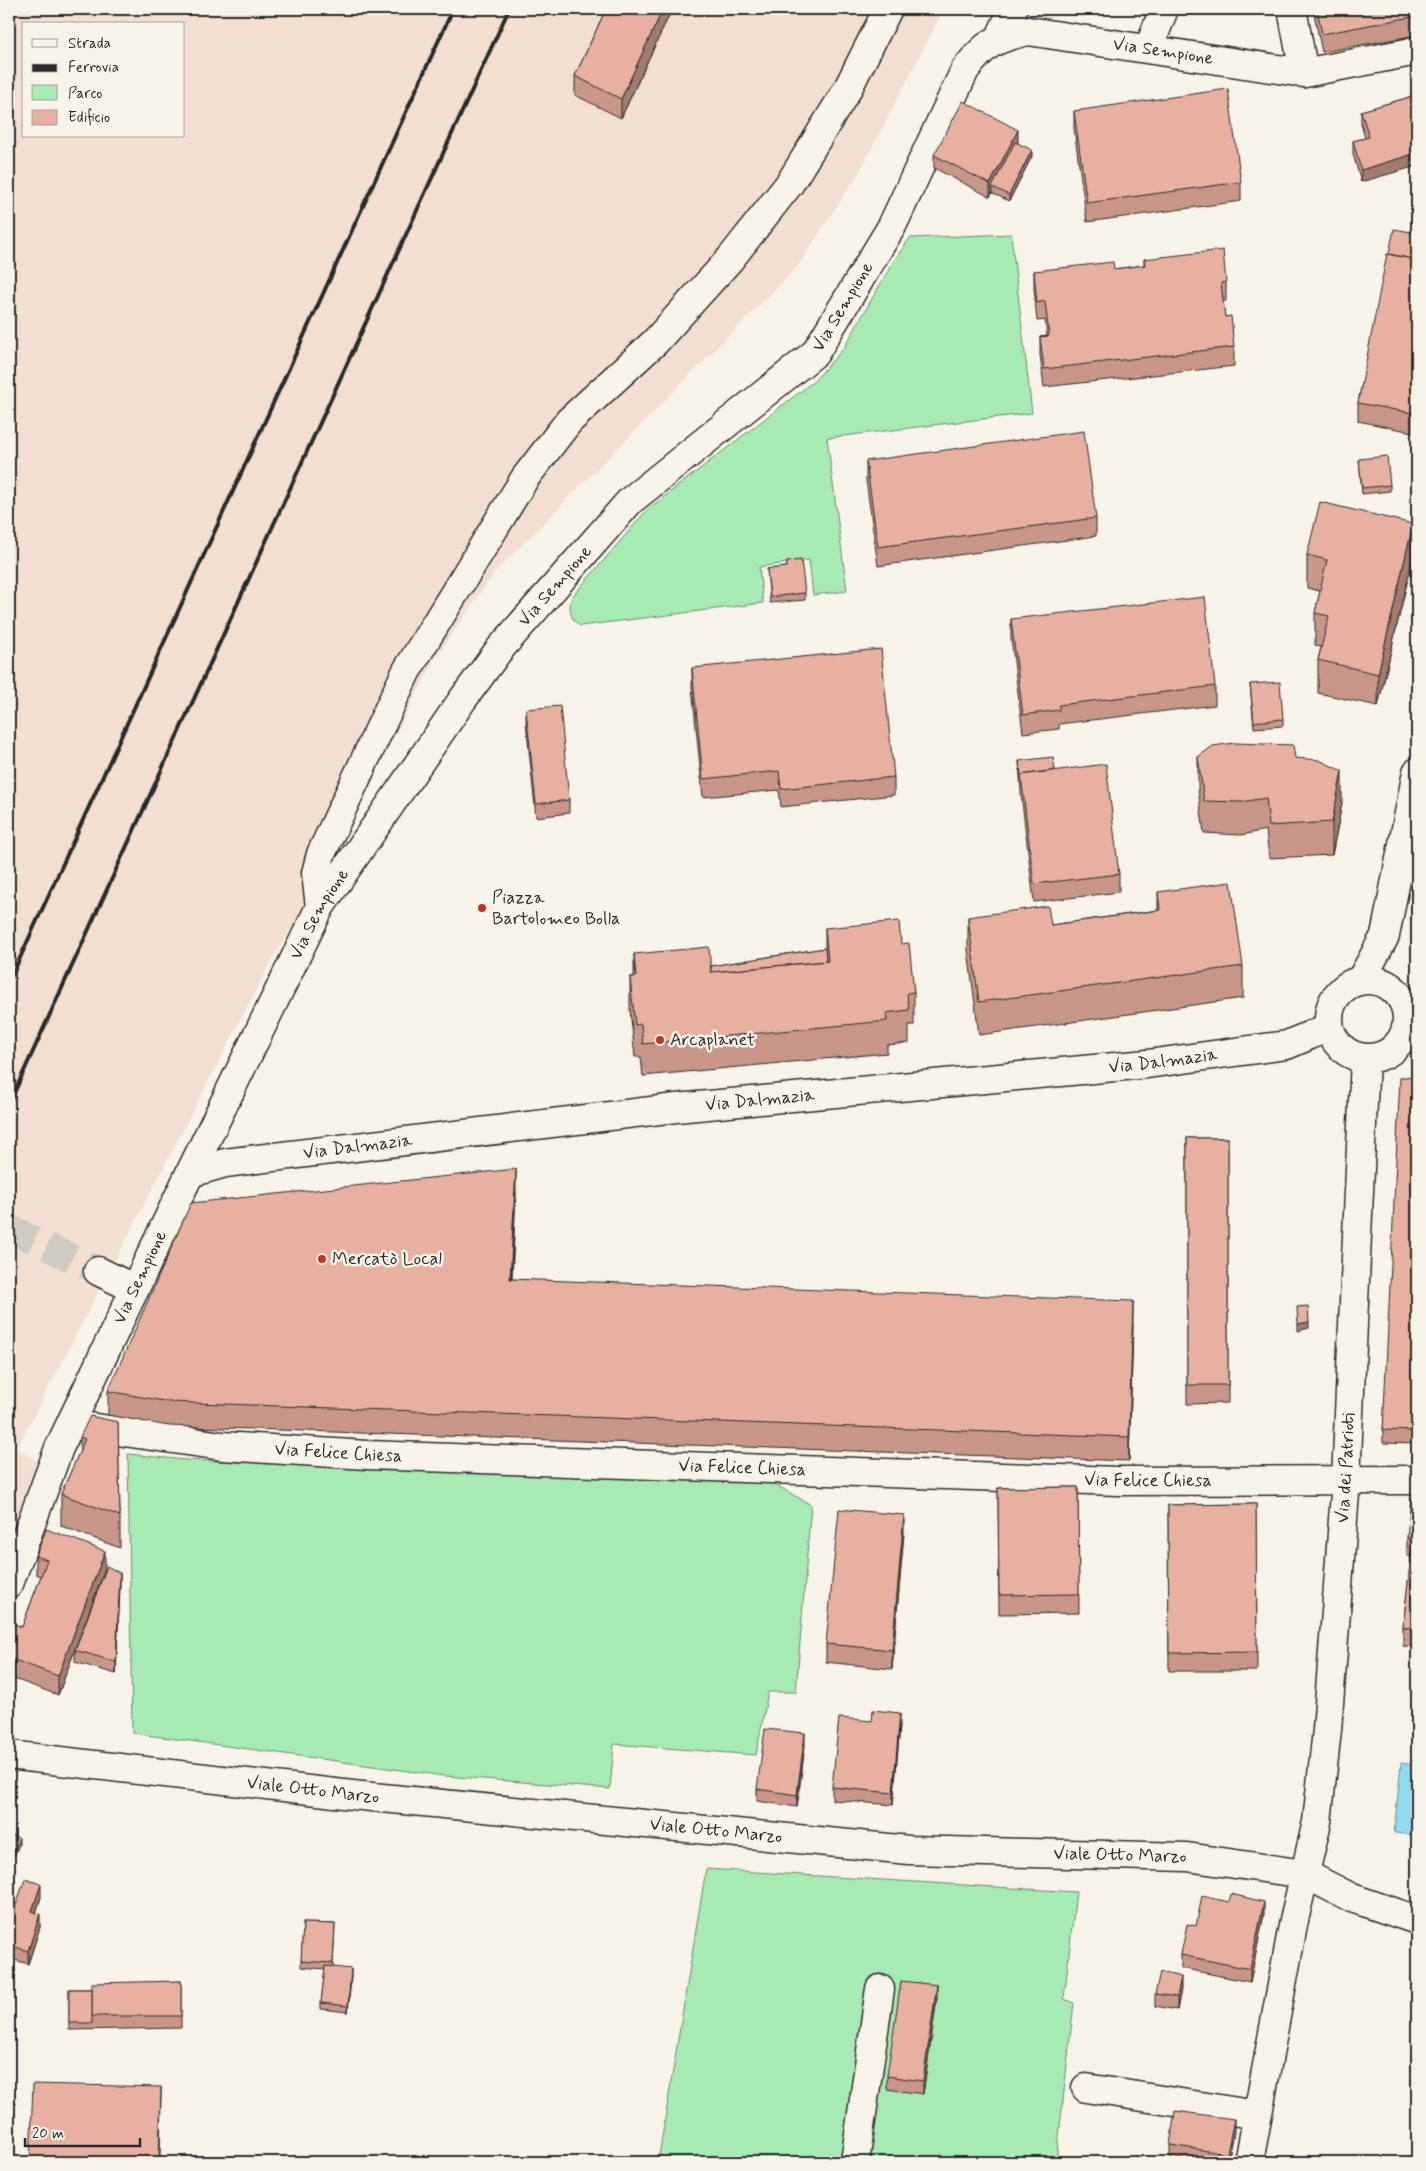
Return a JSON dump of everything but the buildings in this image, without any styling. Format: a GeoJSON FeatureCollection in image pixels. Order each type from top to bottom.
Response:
{"type":"FeatureCollection","features":[{"type":"Feature","properties":{"kind":"street"},"geometry":{"type":"LineString","coordinates":[[320,908],[316,873],[321,854],[406,672],[525,478],[569,421],[655,342],[732,258],[784,191],[847,90],[888,9]]}},
{"type":"Feature","properties":{"kind":"street"},"geometry":{"type":"LineString","coordinates":[[1000,37],[1012,9]]}},
{"type":"Feature","properties":{"kind":"street"},"geometry":{"type":"LineString","coordinates":[[1149,48],[1164,9]]}},
{"type":"Feature","properties":{"kind":"street"},"geometry":{"type":"LineString","coordinates":[[1292,9],[1304,72]]}},
{"type":"Feature","properties":{"kind":"street","name":"Via Sempione"},"geometry":{"type":"LineString","coordinates":[[9,1584],[58,1448],[320,908],[452,714],[499,650],[630,501],[815,353],[892,226],[965,70],[979,52],[1000,37],[1028,31],[1304,72],[1417,51]]}},
{"type":"Feature","properties":{"kind":"street"},"geometry":{"type":"LineString","coordinates":[[1361,980],[1385,936],[1417,772]]}},
{"type":"Feature","properties":{"kind":"street"},"geometry":{"type":"LineString","coordinates":[[1361,980],[1376,980],[1390,986],[1412,1010],[1404,1034],[1398,1044],[1388,1052],[1377,1057],[1365,1058],[1353,1055],[1342,1048],[1334,1039],[1329,1027],[1328,1014],[1332,1002],[1339,992],[1349,984],[1361,980]]}},
{"type":"Feature","properties":{"kind":"street","name":"Via Dalmazia"},"geometry":{"type":"LineString","coordinates":[[190,1173],[225,1163],[676,1108],[1147,1064],[1286,1045],[1329,1027]]}},
{"type":"Feature","properties":{"kind":"street","name":"Via dei Patrioti"},"geometry":{"type":"LineString","coordinates":[[1249,2162],[1294,1920],[1317,1822],[1327,1730],[1346,1480],[1365,1058]]}},
{"type":"Feature","properties":{"kind":"street"},"geometry":{"type":"LineString","coordinates":[[98,1271],[135,1288]]}},
{"type":"Feature","properties":{"kind":"street","name":"Via Felice Chiesa"},"geometry":{"type":"LineString","coordinates":[[71,1424],[222,1446],[367,1455],[1118,1481],[1417,1480]]}},
{"type":"Feature","properties":{"kind":"street","name":"Viale Otto Marzo"},"geometry":{"type":"LineString","coordinates":[[9,1755],[352,1795],[909,1850],[1187,1857],[1305,1874],[1352,1898],[1417,1920]]}},
{"type":"Feature","properties":{"kind":"street"},"geometry":{"type":"LineString","coordinates":[[855,2162],[880,1989]]}},
{"type":"Feature","properties":{"kind":"street"},"geometry":{"type":"LineString","coordinates":[[1086,2088],[1257,2115]]}},
{"type":"Feature","properties":{"kind":"shaded area"},"geometry":{"type":"Polygon","coordinates":[[[9,9],[944,9],[860,171],[797,267],[495,572],[436,657],[379,766],[336,859],[274,956],[17,1448],[38,1462],[9,1543],[9,9]]]}},
{"type":"Feature","properties":{"kind":"green space"},"geometry":{"type":"Polygon","coordinates":[[[1011,234],[1032,413],[827,438],[847,591],[813,595],[809,560],[759,567],[763,603],[580,626],[574,620],[570,611],[571,598],[648,509],[814,381],[844,348],[893,262],[910,238],[1011,234]]]}},
{"type":"Feature","properties":{"kind":"green space"},"geometry":{"type":"Polygon","coordinates":[[[128,1454],[185,1460],[771,1482],[811,1505],[796,1692],[768,1692],[756,1755],[614,1744],[610,1789],[445,1776],[132,1733],[128,1454]]]}},
{"type":"Feature","properties":{"kind":"green space"},"geometry":{"type":"Polygon","coordinates":[[[706,1869],[1076,1892],[1064,1999],[1074,2003],[1056,2162],[658,2162],[706,1869]]]}},
{"type":"Feature","properties":{"kind":"water"},"geometry":{"type":"Polygon","coordinates":[[[1401,1763],[1417,1765],[1417,1835],[1394,1833],[1401,1763]]]}},
{"type":"Feature","properties":{"kind":"tunnel"},"geometry":{"type":"LineString","coordinates":[[9,1228],[98,1271]]}},
{"type":"Feature","properties":{"kind":"railway"},"geometry":{"type":"LineString","coordinates":[[9,982],[453,9]]}},
{"type":"Feature","properties":{"kind":"railway"},"geometry":{"type":"LineString","coordinates":[[9,1104],[509,9]]}},
{"type":"Feature","properties":{"kind":"place","name":"Piazza Bartolomeo Bolla"},"geometry":{"type":"Point","coordinates":[482,908]}},
{"type":"Feature","properties":{"kind":"place","name":"Arcaplanet"},"geometry":{"type":"Point","coordinates":[660,1040]}},
{"type":"Feature","properties":{"kind":"place","name":"Mercatò Local"},"geometry":{"type":"Point","coordinates":[322,1259]}}]}
